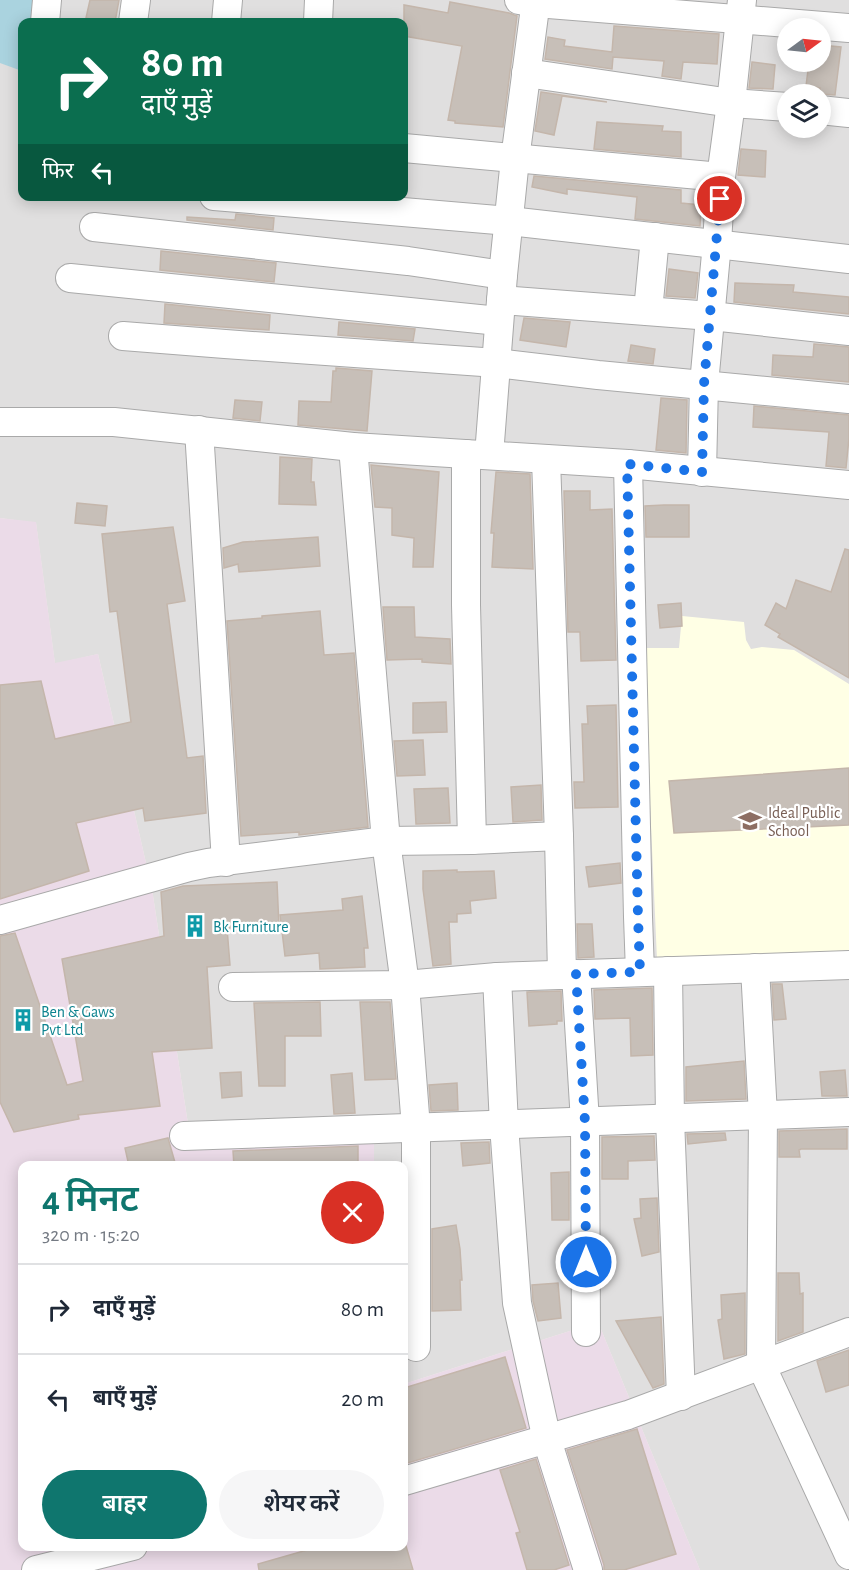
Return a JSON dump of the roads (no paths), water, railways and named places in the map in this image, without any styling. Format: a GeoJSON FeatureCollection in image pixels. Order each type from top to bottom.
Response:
{"type":"FeatureCollection","features":[{"type":"Feature","properties":{"kind":"street"},"geometry":{"type":"LineString","coordinates":[[45,18],[47,0]]}},
{"type":"Feature","properties":{"kind":"street"},"geometry":{"type":"LineString","coordinates":[[134,18],[136,0]]}},
{"type":"Feature","properties":{"kind":"street"},"geometry":{"type":"LineString","coordinates":[[226,18],[228,0]]}},
{"type":"Feature","properties":{"kind":"street"},"geometry":{"type":"LineString","coordinates":[[318,18],[319,0]]}},
{"type":"Feature","properties":{"kind":"street"},"geometry":{"type":"LineString","coordinates":[[472,840],[466,605],[477,454],[497,363],[515,159],[526,73],[530,1],[741,10],[849,28]]}},
{"type":"Feature","properties":{"kind":"street"},"geometry":{"type":"LineString","coordinates":[[702,472],[704,384],[721,177],[741,10]]}},
{"type":"Feature","properties":{"kind":"street"},"geometry":{"type":"LineString","coordinates":[[526,73],[731,103],[777,106]]}},
{"type":"Feature","properties":{"kind":"street"},"geometry":{"type":"LineString","coordinates":[[831,111],[849,112]]}},
{"type":"Feature","properties":{"kind":"street"},"geometry":{"type":"LineString","coordinates":[[408,148],[721,177]]}},
{"type":"Feature","properties":{"kind":"street"},"geometry":{"type":"LineString","coordinates":[[273,201],[509,221],[849,259]]}},
{"type":"Feature","properties":{"kind":"street"},"geometry":{"type":"LineString","coordinates":[[94,227],[408,261],[501,299]]}},
{"type":"Feature","properties":{"kind":"street"},"geometry":{"type":"LineString","coordinates":[[648,311],[655,237]]}},
{"type":"Feature","properties":{"kind":"street"},"geometry":{"type":"LineString","coordinates":[[70,278],[501,299],[711,316],[849,331]]}},
{"type":"Feature","properties":{"kind":"street"},"geometry":{"type":"LineString","coordinates":[[123,336],[497,363],[849,399]]}},
{"type":"Feature","properties":{"kind":"street"},"geometry":{"type":"LineString","coordinates":[[0,422],[114,422],[353,447],[627,464],[849,485]]}},
{"type":"Feature","properties":{"kind":"street"},"geometry":{"type":"LineString","coordinates":[[199,430],[226,862]]}},
{"type":"Feature","properties":{"kind":"street"},"geometry":{"type":"LineString","coordinates":[[353,447],[386,841],[405,985],[416,1128],[416,1347]]}},
{"type":"Feature","properties":{"kind":"street"},"geometry":{"type":"LineString","coordinates":[[546,459],[559,836],[569,975],[585,1122],[586,1332]]}},
{"type":"Feature","properties":{"kind":"street"},"geometry":{"type":"LineString","coordinates":[[627,464],[640,972]]}},
{"type":"Feature","properties":{"kind":"street"},"geometry":{"type":"LineString","coordinates":[[0,920],[189,867],[386,841],[559,836]]}},
{"type":"Feature","properties":{"kind":"street"},"geometry":{"type":"LineString","coordinates":[[233,987],[405,985],[497,977],[849,965]]}},
{"type":"Feature","properties":{"kind":"street"},"geometry":{"type":"LineString","coordinates":[[755,968],[763,1115],[761,1365],[849,1555]]}},
{"type":"Feature","properties":{"kind":"street"},"geometry":{"type":"LineString","coordinates":[[668,971],[670,1119],[681,1396]]}},
{"type":"Feature","properties":{"kind":"street"},"geometry":{"type":"LineString","coordinates":[[497,977],[504,1125],[517,1303],[547,1440],[588,1570]]}},
{"type":"Feature","properties":{"kind":"street"},"geometry":{"type":"LineString","coordinates":[[184,1136],[849,1112]]}},
{"type":"Feature","properties":{"kind":"street"},"geometry":{"type":"LineString","coordinates":[[408,1480],[628,1415],[849,1332]]}},
{"type":"Feature","properties":{"kind":"street"},"geometry":{"type":"LineString","coordinates":[[36,1570],[114,1551]]}},
{"type":"Feature","properties":{"kind":"water"},"geometry":{"type":"Polygon","coordinates":[[[0,0],[38,0],[49,18],[18,18],[18,70],[0,63],[0,0]]]}},
{"type":"Feature","properties":{"kind":"place","name":"Ideal Public School"},"geometry":{"type":"Point","coordinates":[750,821]}},
{"type":"Feature","properties":{"kind":"place","name":"Bk Furniture"},"geometry":{"type":"Point","coordinates":[195,926]}},
{"type":"Feature","properties":{"kind":"place","name":"Ben & Gaws Pvt Ltd"},"geometry":{"type":"Point","coordinates":[23,1020]}}]}
